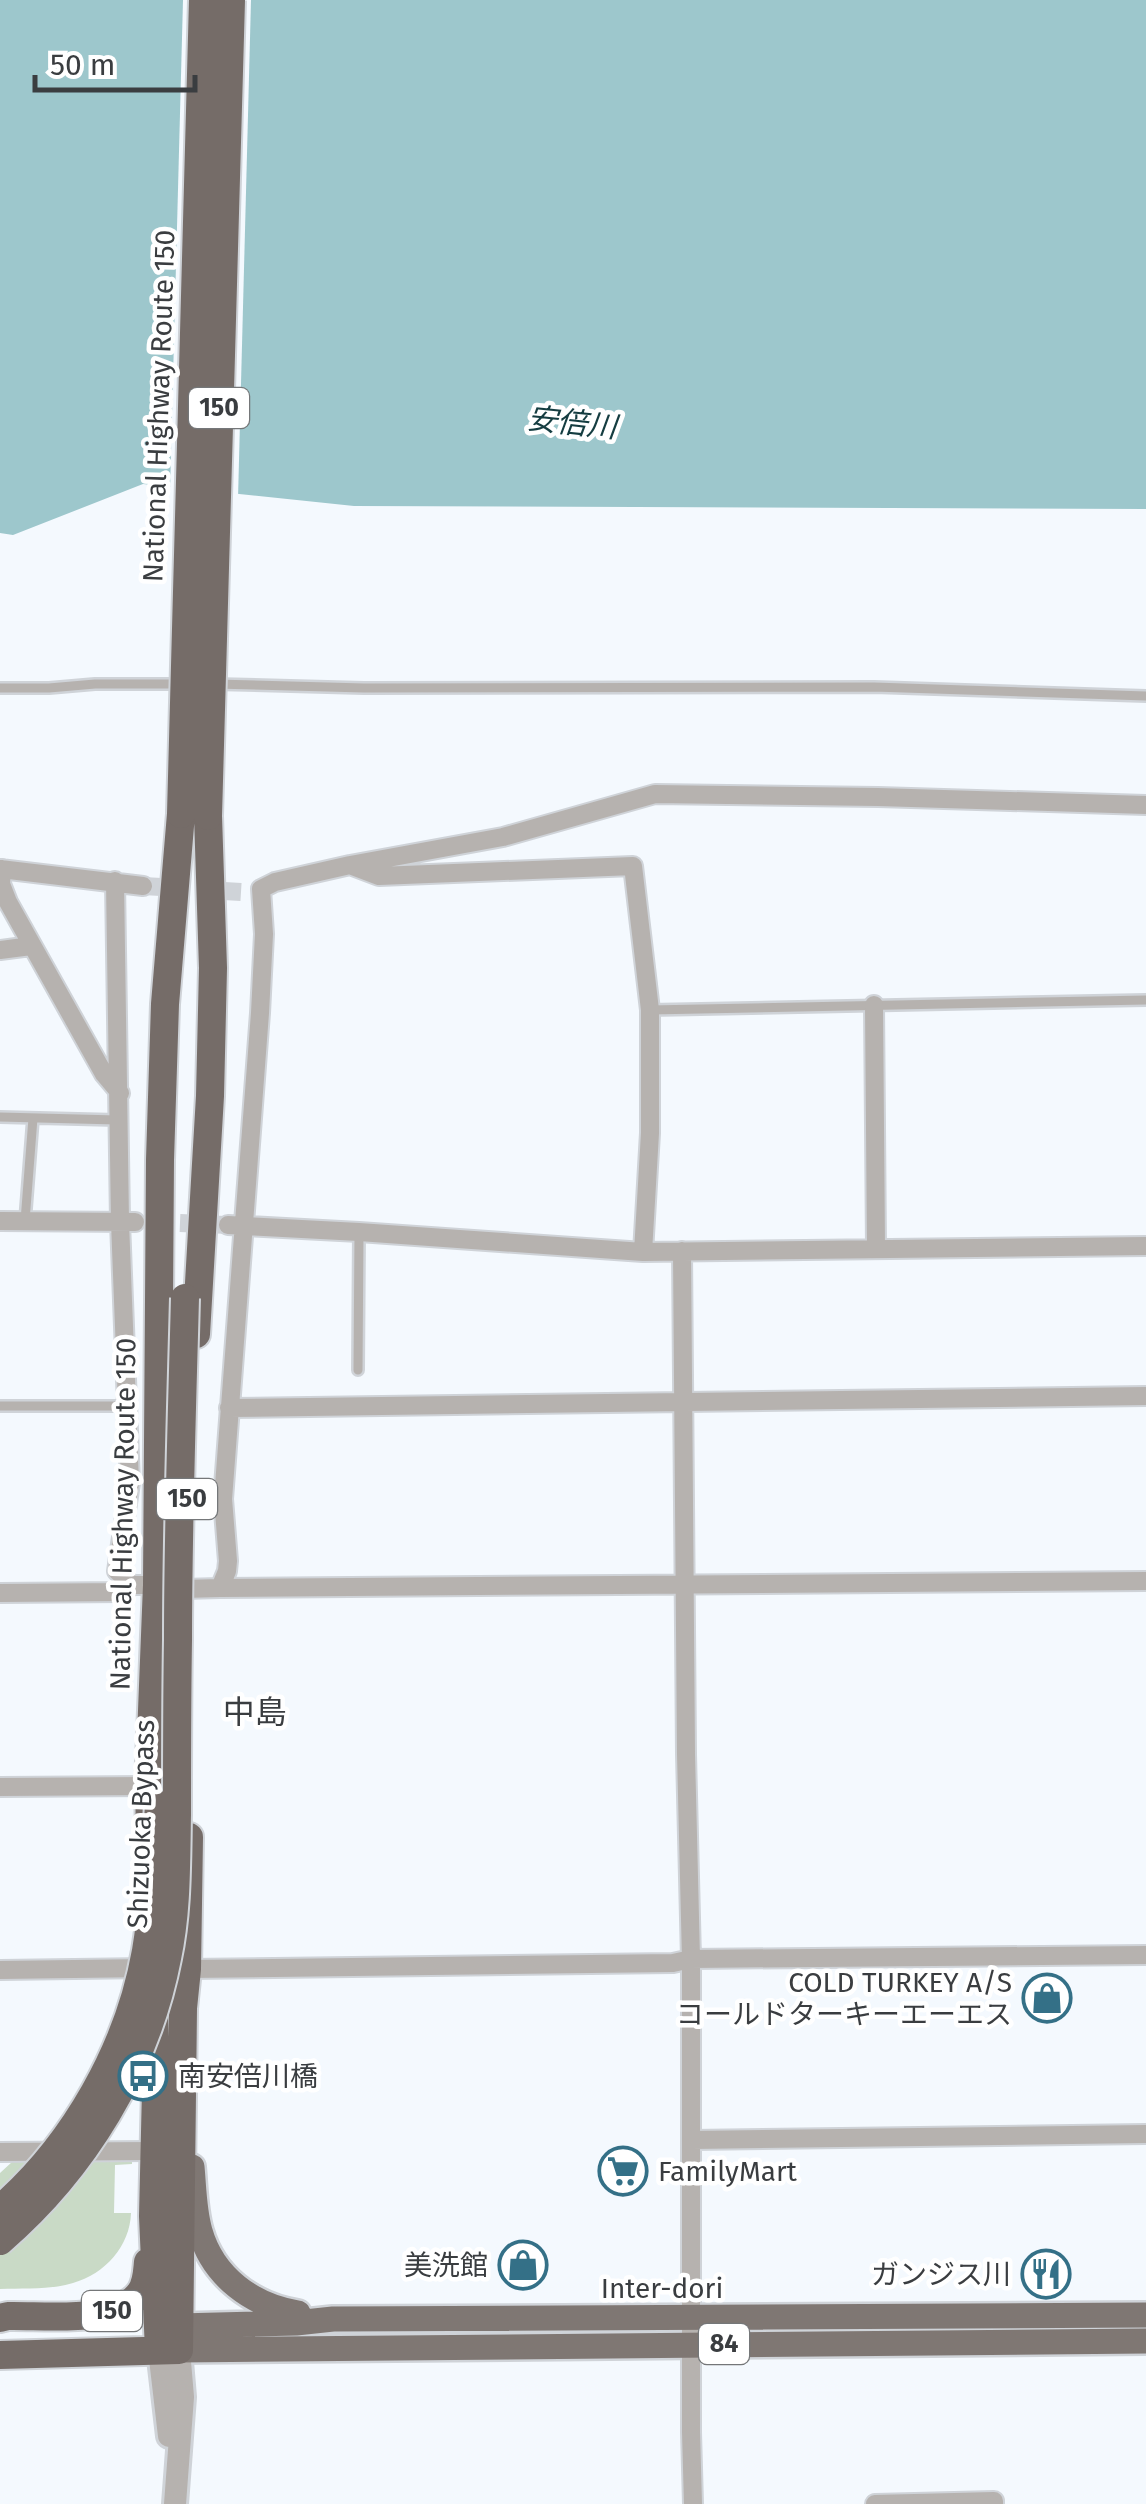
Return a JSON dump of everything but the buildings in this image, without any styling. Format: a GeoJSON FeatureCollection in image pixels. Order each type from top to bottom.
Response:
{"type":"FeatureCollection","features":[{"type":"Feature","properties":{"kind":"highway","name":"National Highway Route 150"},"geometry":{"type":"LineString","coordinates":[[169,2338],[190,1873],[157,1586],[210,1096],[214,968],[194,815],[203,0]]}},
{"type":"Feature","properties":{"kind":"highway","name":"National Highway Route 150"},"geometry":{"type":"LineString","coordinates":[[179,1298],[194,815],[231,0]]}},
{"type":"Feature","properties":{"kind":"highway","name":"National Highway Route 150"},"geometry":{"type":"LineString","coordinates":[[0,2321],[8,2316],[103,2315],[126,2305],[140,2294],[145,2283],[153,2216],[154,2151],[149,1786],[157,1586],[160,1142],[165,1004],[194,815]]}},
{"type":"Feature","properties":{"kind":"highway","name":"Shizuoka Bypass"},"geometry":{"type":"LineString","coordinates":[[0,2210],[52,2154],[93,2092],[122,2034],[146,1950],[156,1876],[179,1298]]}},
{"type":"Feature","properties":{"kind":"highway","name":"Shizuoka Bypass"},"geometry":{"type":"LineString","coordinates":[[0,2241],[50,2190],[114,2103],[143,2043],[168,1957],[176,1874],[179,1298]]}},
{"type":"Feature","properties":{"kind":"highway","name":"National Highway Route 150"},"geometry":{"type":"LineString","coordinates":[[153,2216],[169,2338]]}},
{"type":"Feature","properties":{"kind":"highway","name":"National Highway Route 150"},"geometry":{"type":"LineString","coordinates":[[0,2321],[169,2338]]}},
{"type":"Feature","properties":{"kind":"highway","name":"150"},"geometry":{"type":"LineString","coordinates":[[0,2355],[169,2338]]}},
{"type":"Feature","properties":{"kind":"main road"},"geometry":{"type":"LineString","coordinates":[[182,2008],[194,2195],[199,2230],[207,2249],[220,2269],[248,2296],[282,2311],[333,2319]]}},
{"type":"Feature","properties":{"kind":"main road","name":"Inter-dori"},"geometry":{"type":"LineString","coordinates":[[169,2338],[692,2331],[1146,2314]]}},
{"type":"Feature","properties":{"kind":"main road","name":"Inter-dori"},"geometry":{"type":"LineString","coordinates":[[169,2338],[333,2319],[1146,2341]]}},
{"type":"Feature","properties":{"kind":"street"},"geometry":{"type":"LineString","coordinates":[[241,892],[350,865],[503,837],[655,794],[1146,804]]}},
{"type":"Feature","properties":{"kind":"street"},"geometry":{"type":"LineString","coordinates":[[350,865],[378,876],[633,866],[650,1010],[650,1133],[643,1252]]}},
{"type":"Feature","properties":{"kind":"street"},"geometry":{"type":"LineString","coordinates":[[120,1093],[104,1074],[31,946],[8,902],[1,884],[1,869],[143,886]]}},
{"type":"Feature","properties":{"kind":"street"},"geometry":{"type":"LineString","coordinates":[[115,881],[120,1120],[128,1222],[130,1482],[117,1570],[157,1586]]}},
{"type":"Feature","properties":{"kind":"street"},"geometry":{"type":"LineString","coordinates":[[220,1588],[228,1561],[224,1499],[236,1225],[264,934],[261,889]]}},
{"type":"Feature","properties":{"kind":"street"},"geometry":{"type":"LineString","coordinates":[[0,950],[31,946]]}},
{"type":"Feature","properties":{"kind":"street"},"geometry":{"type":"LineString","coordinates":[[874,1005],[876,1248]]}},
{"type":"Feature","properties":{"kind":"street"},"geometry":{"type":"LineString","coordinates":[[0,1221],[128,1222]]}},
{"type":"Feature","properties":{"kind":"street"},"geometry":{"type":"LineString","coordinates":[[236,1225],[643,1252],[1146,1246]]}},
{"type":"Feature","properties":{"kind":"street"},"geometry":{"type":"LineString","coordinates":[[682,1251],[693,2504]]}},
{"type":"Feature","properties":{"kind":"street"},"geometry":{"type":"LineString","coordinates":[[229,1408],[1146,1396]]}},
{"type":"Feature","properties":{"kind":"street"},"geometry":{"type":"LineString","coordinates":[[0,1593],[123,1592],[157,1586],[1146,1582]]}},
{"type":"Feature","properties":{"kind":"street"},"geometry":{"type":"LineString","coordinates":[[0,1787],[149,1786]]}},
{"type":"Feature","properties":{"kind":"street"},"geometry":{"type":"LineString","coordinates":[[187,1968],[1146,1955]]}},
{"type":"Feature","properties":{"kind":"street"},"geometry":{"type":"LineString","coordinates":[[0,1970],[153,1968]]}},
{"type":"Feature","properties":{"kind":"street"},"geometry":{"type":"LineString","coordinates":[[692,2140],[1146,2134]]}},
{"type":"Feature","properties":{"kind":"street"},"geometry":{"type":"LineString","coordinates":[[0,2152],[154,2151]]}},
{"type":"Feature","properties":{"kind":"street"},"geometry":{"type":"LineString","coordinates":[[169,2338],[183,2397],[173,2504]]}},
{"type":"Feature","properties":{"kind":"street"},"geometry":{"type":"LineString","coordinates":[[875,2504],[994,2504]]}},
{"type":"Feature","properties":{"kind":"lane"},"geometry":{"type":"LineString","coordinates":[[0,688],[95,684],[874,687],[1146,696]]}},
{"type":"Feature","properties":{"kind":"lane"},"geometry":{"type":"LineString","coordinates":[[650,1010],[1146,1000]]}},
{"type":"Feature","properties":{"kind":"lane"},"geometry":{"type":"LineString","coordinates":[[0,1116],[120,1120]]}},
{"type":"Feature","properties":{"kind":"lane"},"geometry":{"type":"LineString","coordinates":[[25,1221],[33,1118]]}},
{"type":"Feature","properties":{"kind":"lane"},"geometry":{"type":"LineString","coordinates":[[358,1370],[359,1232]]}},
{"type":"Feature","properties":{"kind":"lane"},"geometry":{"type":"LineString","coordinates":[[0,1406],[127,1406]]}},
{"type":"Feature","properties":{"kind":"green space"},"geometry":{"type":"Polygon","coordinates":[[[132,2159],[132,2164],[115,2165],[114,2213],[131,2213],[130,2225],[121,2247],[105,2266],[85,2279],[64,2285],[0,2289],[0,2173],[12,2162],[132,2159]]]}},
{"type":"Feature","properties":{"kind":"water","name":"安倍川"},"geometry":{"type":"Polygon","coordinates":[[[0,0],[1146,0],[1146,509],[354,506],[143,484],[13,535],[0,533],[0,0]]]}},
{"type":"Feature","properties":{"kind":"pier"},"geometry":{"type":"Polygon","coordinates":[[[183,0],[251,0],[238,499],[170,492],[183,0]]]}},
{"type":"Feature","properties":{"kind":"tunnel"},"geometry":{"type":"LineString","coordinates":[[143,886],[241,892]]}},
{"type":"Feature","properties":{"kind":"tunnel"},"geometry":{"type":"LineString","coordinates":[[153,1222],[228,1225]]}},
{"type":"Feature","properties":{"kind":"place","name":"COLD TURKEY A/S コールドターキーエーエス"},"geometry":{"type":"Point","coordinates":[1047,1998]}},
{"type":"Feature","properties":{"kind":"place","name":"南安倍川橋"},"geometry":{"type":"Point","coordinates":[143,2076]}},
{"type":"Feature","properties":{"kind":"place","name":"FamilyMart"},"geometry":{"type":"Point","coordinates":[623,2171]}},
{"type":"Feature","properties":{"kind":"place","name":"美洗館"},"geometry":{"type":"Point","coordinates":[523,2265]}},
{"type":"Feature","properties":{"kind":"place","name":"ガンジス川"},"geometry":{"type":"Point","coordinates":[1046,2274]}},
{"type":"Feature","properties":{"kind":"district","name":"中島"},"geometry":{"type":"Point","coordinates":[255,1712]}}]}
